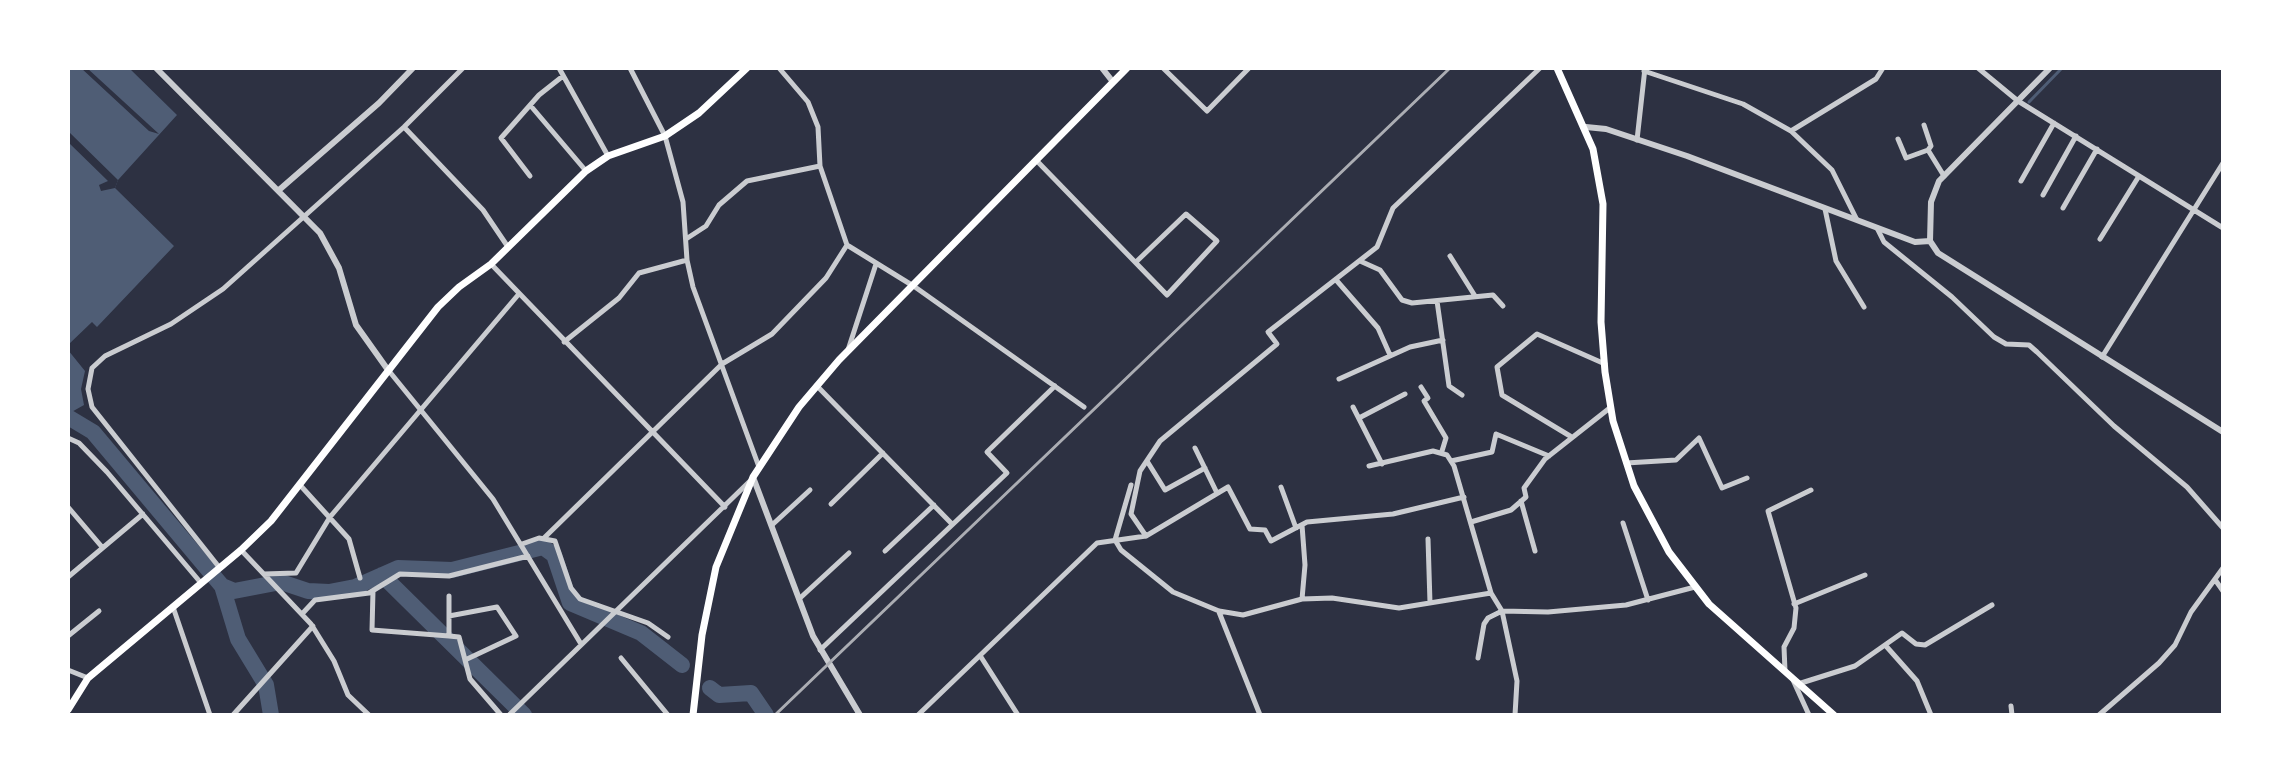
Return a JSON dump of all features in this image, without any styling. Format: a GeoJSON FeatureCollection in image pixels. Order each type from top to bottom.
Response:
{"type":"FeatureCollection","features":[{"type":"Feature","properties":{"kind":"main road"},"geometry":{"type":"LineString","coordinates":[[68,710],[88,678],[241,550],[300,485],[438,307],[491,264],[586,171],[608,156],[665,136],[699,113],[747,68]]}},
{"type":"Feature","properties":{"kind":"main road"},"geometry":{"type":"LineString","coordinates":[[693,711],[702,635],[716,567],[759,467],[817,386],[848,351],[915,287],[1127,68]]}},
{"type":"Feature","properties":{"kind":"main road"},"geometry":{"type":"LineString","coordinates":[[1557,68],[1586,127],[1603,204],[1601,322],[1611,407],[1625,463],[1656,531],[1695,587],[1737,631],[1834,715]]}},
{"type":"Feature","properties":{"kind":"street"},"geometry":{"type":"LineString","coordinates":[[156,68],[305,214],[335,259],[356,325],[388,370],[493,499],[581,644]]}},
{"type":"Feature","properties":{"kind":"street"},"geometry":{"type":"LineString","coordinates":[[279,190],[379,103],[413,68]]}},
{"type":"Feature","properties":{"kind":"street"},"geometry":{"type":"LineString","coordinates":[[218,568],[92,407],[88,389],[92,368],[105,356],[207,302],[404,127],[463,68]]}},
{"type":"Feature","properties":{"kind":"street"},"geometry":{"type":"LineString","coordinates":[[559,68],[608,156]]}},
{"type":"Feature","properties":{"kind":"street"},"geometry":{"type":"LineString","coordinates":[[630,68],[665,136],[683,202],[687,260],[759,467]]}},
{"type":"Feature","properties":{"kind":"street"},"geometry":{"type":"LineString","coordinates":[[779,68],[808,102],[818,127],[820,166],[847,245],[915,287],[1084,407]]}},
{"type":"Feature","properties":{"kind":"street"},"geometry":{"type":"LineString","coordinates":[[1102,68],[1113,82]]}},
{"type":"Feature","properties":{"kind":"street"},"geometry":{"type":"LineString","coordinates":[[1163,68],[1207,111],[1249,68]]}},
{"type":"Feature","properties":{"kind":"street"},"geometry":{"type":"LineString","coordinates":[[1146,536],[1131,514],[1140,471],[1160,441],[1277,344],[1268,332],[1377,247],[1393,208],[1540,68]]}},
{"type":"Feature","properties":{"kind":"street"},"geometry":{"type":"LineString","coordinates":[[1791,131],[1876,79],[1883,68]]}},
{"type":"Feature","properties":{"kind":"street"},"geometry":{"type":"LineString","coordinates":[[1978,68],[2018,101],[2223,228]]}},
{"type":"Feature","properties":{"kind":"street"},"geometry":{"type":"LineString","coordinates":[[2050,68],[1944,176],[1931,202],[1930,241],[1938,253],[2223,432]]}},
{"type":"Feature","properties":{"kind":"street"},"geometry":{"type":"LineString","coordinates":[[1637,140],[1644,70],[1743,104],[1791,131],[1832,170],[1857,220]]}},
{"type":"Feature","properties":{"kind":"street"},"geometry":{"type":"LineString","coordinates":[[530,176],[501,138],[530,105],[563,76]]}},
{"type":"Feature","properties":{"kind":"street"},"geometry":{"type":"LineString","coordinates":[[530,105],[586,171]]}},
{"type":"Feature","properties":{"kind":"street"},"geometry":{"type":"LineString","coordinates":[[2021,181],[2054,123]]}},
{"type":"Feature","properties":{"kind":"street"},"geometry":{"type":"LineString","coordinates":[[1898,139],[1906,158],[1928,150],[1931,146],[1924,125]]}},
{"type":"Feature","properties":{"kind":"street"},"geometry":{"type":"LineString","coordinates":[[404,127],[483,210],[508,247]]}},
{"type":"Feature","properties":{"kind":"street"},"geometry":{"type":"LineString","coordinates":[[1586,127],[1606,129],[1915,242],[1930,241]]}},
{"type":"Feature","properties":{"kind":"street"},"geometry":{"type":"LineString","coordinates":[[2043,195],[2076,136]]}},
{"type":"Feature","properties":{"kind":"street"},"geometry":{"type":"LineString","coordinates":[[2063,208],[2097,149]]}},
{"type":"Feature","properties":{"kind":"street"},"geometry":{"type":"LineString","coordinates":[[1928,150],[1944,176]]}},
{"type":"Feature","properties":{"kind":"street"},"geometry":{"type":"LineString","coordinates":[[1036,160],[1167,295],[1217,241],[1186,214],[1136,262]]}},
{"type":"Feature","properties":{"kind":"street"},"geometry":{"type":"LineString","coordinates":[[2102,357],[2223,163]]}},
{"type":"Feature","properties":{"kind":"street"},"geometry":{"type":"LineString","coordinates":[[686,239],[706,226],[719,205],[747,181],[820,166]]}},
{"type":"Feature","properties":{"kind":"street"},"geometry":{"type":"LineString","coordinates":[[2100,239],[2139,176]]}},
{"type":"Feature","properties":{"kind":"street"},"geometry":{"type":"LineString","coordinates":[[1825,208],[1836,261],[1864,307]]}},
{"type":"Feature","properties":{"kind":"street"},"geometry":{"type":"LineString","coordinates":[[1876,227],[1884,242],[1952,297],[1994,337],[2006,344],[2029,345],[2114,426],[2187,487],[2223,528]]}},
{"type":"Feature","properties":{"kind":"street"},"geometry":{"type":"LineString","coordinates":[[522,544],[544,538],[722,364],[772,334],[826,278],[847,245]]}},
{"type":"Feature","properties":{"kind":"street"},"geometry":{"type":"LineString","coordinates":[[1450,256],[1475,297]]}},
{"type":"Feature","properties":{"kind":"street"},"geometry":{"type":"LineString","coordinates":[[564,342],[619,298],[639,273],[687,260]]}},
{"type":"Feature","properties":{"kind":"street"},"geometry":{"type":"LineString","coordinates":[[1360,261],[1380,270],[1402,300],[1437,301],[1493,295],[1503,306]]}},
{"type":"Feature","properties":{"kind":"street"},"geometry":{"type":"LineString","coordinates":[[491,264],[725,507]]}},
{"type":"Feature","properties":{"kind":"street"},"geometry":{"type":"LineString","coordinates":[[848,351],[876,264]]}},
{"type":"Feature","properties":{"kind":"street"},"geometry":{"type":"LineString","coordinates":[[1337,281],[1378,328],[1390,355]]}},
{"type":"Feature","properties":{"kind":"street"},"geometry":{"type":"LineString","coordinates":[[264,574],[296,573],[330,517],[518,295]]}},
{"type":"Feature","properties":{"kind":"street"},"geometry":{"type":"LineString","coordinates":[[1437,301],[1449,386],[1462,395]]}},
{"type":"Feature","properties":{"kind":"street"},"geometry":{"type":"LineString","coordinates":[[1570,436],[1502,395],[1497,367],[1537,334],[1605,364]]}},
{"type":"Feature","properties":{"kind":"street"},"geometry":{"type":"LineString","coordinates":[[1339,379],[1390,355],[1443,340]]}},
{"type":"Feature","properties":{"kind":"street"},"geometry":{"type":"LineString","coordinates":[[817,386],[952,524]]}},
{"type":"Feature","properties":{"kind":"street"},"geometry":{"type":"LineString","coordinates":[[820,651],[1007,473],[987,452],[1055,386]]}},
{"type":"Feature","properties":{"kind":"street"},"geometry":{"type":"LineString","coordinates":[[1421,387],[1428,398],[1424,401],[1446,438],[1442,451]]}},
{"type":"Feature","properties":{"kind":"street"},"geometry":{"type":"LineString","coordinates":[[1359,418],[1405,394]]}},
{"type":"Feature","properties":{"kind":"street"},"geometry":{"type":"LineString","coordinates":[[1353,407],[1382,464]]}},
{"type":"Feature","properties":{"kind":"street"},"geometry":{"type":"LineString","coordinates":[[1471,522],[1504,514],[1526,497],[1524,488],[1549,456],[1570,436],[1611,407]]}},
{"type":"Feature","properties":{"kind":"street"},"geometry":{"type":"LineString","coordinates":[[1451,461],[1492,452],[1496,434],[1549,456]]}},
{"type":"Feature","properties":{"kind":"street"},"geometry":{"type":"LineString","coordinates":[[68,438],[88,453],[204,581]]}},
{"type":"Feature","properties":{"kind":"street"},"geometry":{"type":"LineString","coordinates":[[1625,463],[1676,460],[1699,438],[1722,488],[1747,478]]}},
{"type":"Feature","properties":{"kind":"street"},"geometry":{"type":"LineString","coordinates":[[1195,448],[1217,493]]}},
{"type":"Feature","properties":{"kind":"street"},"geometry":{"type":"LineString","coordinates":[[1442,451],[1451,461],[1491,593],[1502,611],[1517,681],[1515,715]]}},
{"type":"Feature","properties":{"kind":"street"},"geometry":{"type":"LineString","coordinates":[[1369,466],[1442,451]]}},
{"type":"Feature","properties":{"kind":"street"},"geometry":{"type":"LineString","coordinates":[[831,504],[883,453]]}},
{"type":"Feature","properties":{"kind":"street"},"geometry":{"type":"LineString","coordinates":[[1147,461],[1165,490],[1205,468]]}},
{"type":"Feature","properties":{"kind":"street"},"geometry":{"type":"LineString","coordinates":[[509,715],[753,477],[820,651],[860,715]]}},
{"type":"Feature","properties":{"kind":"street"},"geometry":{"type":"LineString","coordinates":[[300,485],[349,539],[360,578]]}},
{"type":"Feature","properties":{"kind":"street"},"geometry":{"type":"LineString","coordinates":[[1131,485],[1115,540],[1121,550],[1173,592],[1219,611],[1257,614],[1302,599],[1332,598],[1399,608],[1491,593]]}},
{"type":"Feature","properties":{"kind":"street"},"geometry":{"type":"LineString","coordinates":[[918,715],[1097,543],[1146,536],[1228,487],[1250,529],[1265,530],[1271,541],[1299,527],[1393,514],[1464,497]]}},
{"type":"Feature","properties":{"kind":"street"},"geometry":{"type":"LineString","coordinates":[[1281,487],[1299,527],[1305,565],[1302,599]]}},
{"type":"Feature","properties":{"kind":"street"},"geometry":{"type":"LineString","coordinates":[[772,525],[810,490]]}},
{"type":"Feature","properties":{"kind":"street"},"geometry":{"type":"LineString","coordinates":[[1785,673],[1784,647],[1796,619],[1768,511],[1811,490]]}},
{"type":"Feature","properties":{"kind":"street"},"geometry":{"type":"LineString","coordinates":[[1521,501],[1535,551]]}},
{"type":"Feature","properties":{"kind":"street"},"geometry":{"type":"LineString","coordinates":[[885,551],[934,505]]}},
{"type":"Feature","properties":{"kind":"street"},"geometry":{"type":"LineString","coordinates":[[69,511],[102,547]]}},
{"type":"Feature","properties":{"kind":"street"},"geometry":{"type":"LineString","coordinates":[[68,577],[143,514]]}},
{"type":"Feature","properties":{"kind":"street"},"geometry":{"type":"LineString","coordinates":[[1623,523],[1648,600]]}},
{"type":"Feature","properties":{"kind":"street"},"geometry":{"type":"LineString","coordinates":[[544,538],[555,541],[559,548],[574,594],[588,603],[648,623],[668,637]]}},
{"type":"Feature","properties":{"kind":"street"},"geometry":{"type":"LineString","coordinates":[[1428,539],[1430,603]]}},
{"type":"Feature","properties":{"kind":"street"},"geometry":{"type":"LineString","coordinates":[[241,550],[313,626],[334,661],[348,695],[369,715]]}},
{"type":"Feature","properties":{"kind":"street"},"geometry":{"type":"LineString","coordinates":[[799,599],[849,553]]}},
{"type":"Feature","properties":{"kind":"street"},"geometry":{"type":"LineString","coordinates":[[302,614],[315,600],[373,591],[400,574],[449,576],[528,556]]}},
{"type":"Feature","properties":{"kind":"street"},"geometry":{"type":"LineString","coordinates":[[2099,715],[2159,663],[2175,645],[2191,612],[2223,568]]}},
{"type":"Feature","properties":{"kind":"street"},"geometry":{"type":"LineString","coordinates":[[1794,604],[1865,575]]}},
{"type":"Feature","properties":{"kind":"street"},"geometry":{"type":"LineString","coordinates":[[2216,581],[2223,591]]}},
{"type":"Feature","properties":{"kind":"street"},"geometry":{"type":"LineString","coordinates":[[1478,658],[1484,624],[1488,618],[1502,611],[1548,612],[1648,600],[1695,587]]}},
{"type":"Feature","properties":{"kind":"street"},"geometry":{"type":"LineString","coordinates":[[373,591],[372,630],[459,637],[470,679],[501,715]]}},
{"type":"Feature","properties":{"kind":"street"},"geometry":{"type":"LineString","coordinates":[[449,596],[449,636]]}},
{"type":"Feature","properties":{"kind":"street"},"geometry":{"type":"LineString","coordinates":[[1809,715],[1795,682],[1855,666],[1902,633],[1916,644],[1925,645],[1992,605]]}},
{"type":"Feature","properties":{"kind":"street"},"geometry":{"type":"LineString","coordinates":[[172,606],[182,626],[210,715]]}},
{"type":"Feature","properties":{"kind":"street"},"geometry":{"type":"LineString","coordinates":[[449,616],[497,607],[516,636],[465,660]]}},
{"type":"Feature","properties":{"kind":"street"},"geometry":{"type":"LineString","coordinates":[[68,636],[99,611]]}},
{"type":"Feature","properties":{"kind":"street"},"geometry":{"type":"LineString","coordinates":[[1219,611],[1260,715]]}},
{"type":"Feature","properties":{"kind":"street"},"geometry":{"type":"LineString","coordinates":[[233,715],[313,626]]}},
{"type":"Feature","properties":{"kind":"street"},"geometry":{"type":"LineString","coordinates":[[1886,646],[1917,681],[1931,715]]}},
{"type":"Feature","properties":{"kind":"street"},"geometry":{"type":"LineString","coordinates":[[981,657],[1018,715]]}},
{"type":"Feature","properties":{"kind":"street"},"geometry":{"type":"LineString","coordinates":[[621,658],[668,715]]}},
{"type":"Feature","properties":{"kind":"street"},"geometry":{"type":"LineString","coordinates":[[68,670],[88,678]]}},
{"type":"Feature","properties":{"kind":"street"},"geometry":{"type":"LineString","coordinates":[[2011,706],[2012,715]]}},
{"type":"Feature","properties":{"kind":"water"},"geometry":{"type":"Polygon","coordinates":[[[68,68],[129,68],[177,115],[118,180],[115,188],[174,246],[97,327],[92,322],[68,345],[68,68]]]}},
{"type":"Feature","properties":{"kind":"water"},"geometry":{"type":"Polygon","coordinates":[[[68,350],[85,371],[81,389],[84,405],[68,414],[68,350]]]}},
{"type":"Feature","properties":{"kind":"pier"},"geometry":{"type":"Polygon","coordinates":[[[81,68],[87,68],[159,134],[149,131],[81,68]]]}},
{"type":"Feature","properties":{"kind":"pier"},"geometry":{"type":"Polygon","coordinates":[[[68,131],[118,180],[115,188],[101,191],[99,185],[108,181],[68,142],[68,131]]]}},
{"type":"Feature","properties":{"kind":"waterway"},"geometry":{"type":"LineString","coordinates":[[2029,102],[2062,68]]}},
{"type":"Feature","properties":{"kind":"waterway"},"geometry":{"type":"LineString","coordinates":[[68,417],[93,432],[222,586],[234,591],[281,582],[308,591],[329,592],[355,587],[398,568],[452,570],[543,547],[554,555],[570,603],[641,633],[682,665]]}},
{"type":"Feature","properties":{"kind":"waterway"},"geometry":{"type":"LineString","coordinates":[[382,575],[524,715]]}},
{"type":"Feature","properties":{"kind":"waterway"},"geometry":{"type":"LineString","coordinates":[[222,586],[238,639],[266,685],[271,715]]}},
{"type":"Feature","properties":{"kind":"waterway"},"geometry":{"type":"LineString","coordinates":[[710,688],[719,695],[751,693],[766,715]]}},
{"type":"Feature","properties":{"kind":"railway"},"geometry":{"type":"LineString","coordinates":[[775,715],[1450,68]]}}]}
